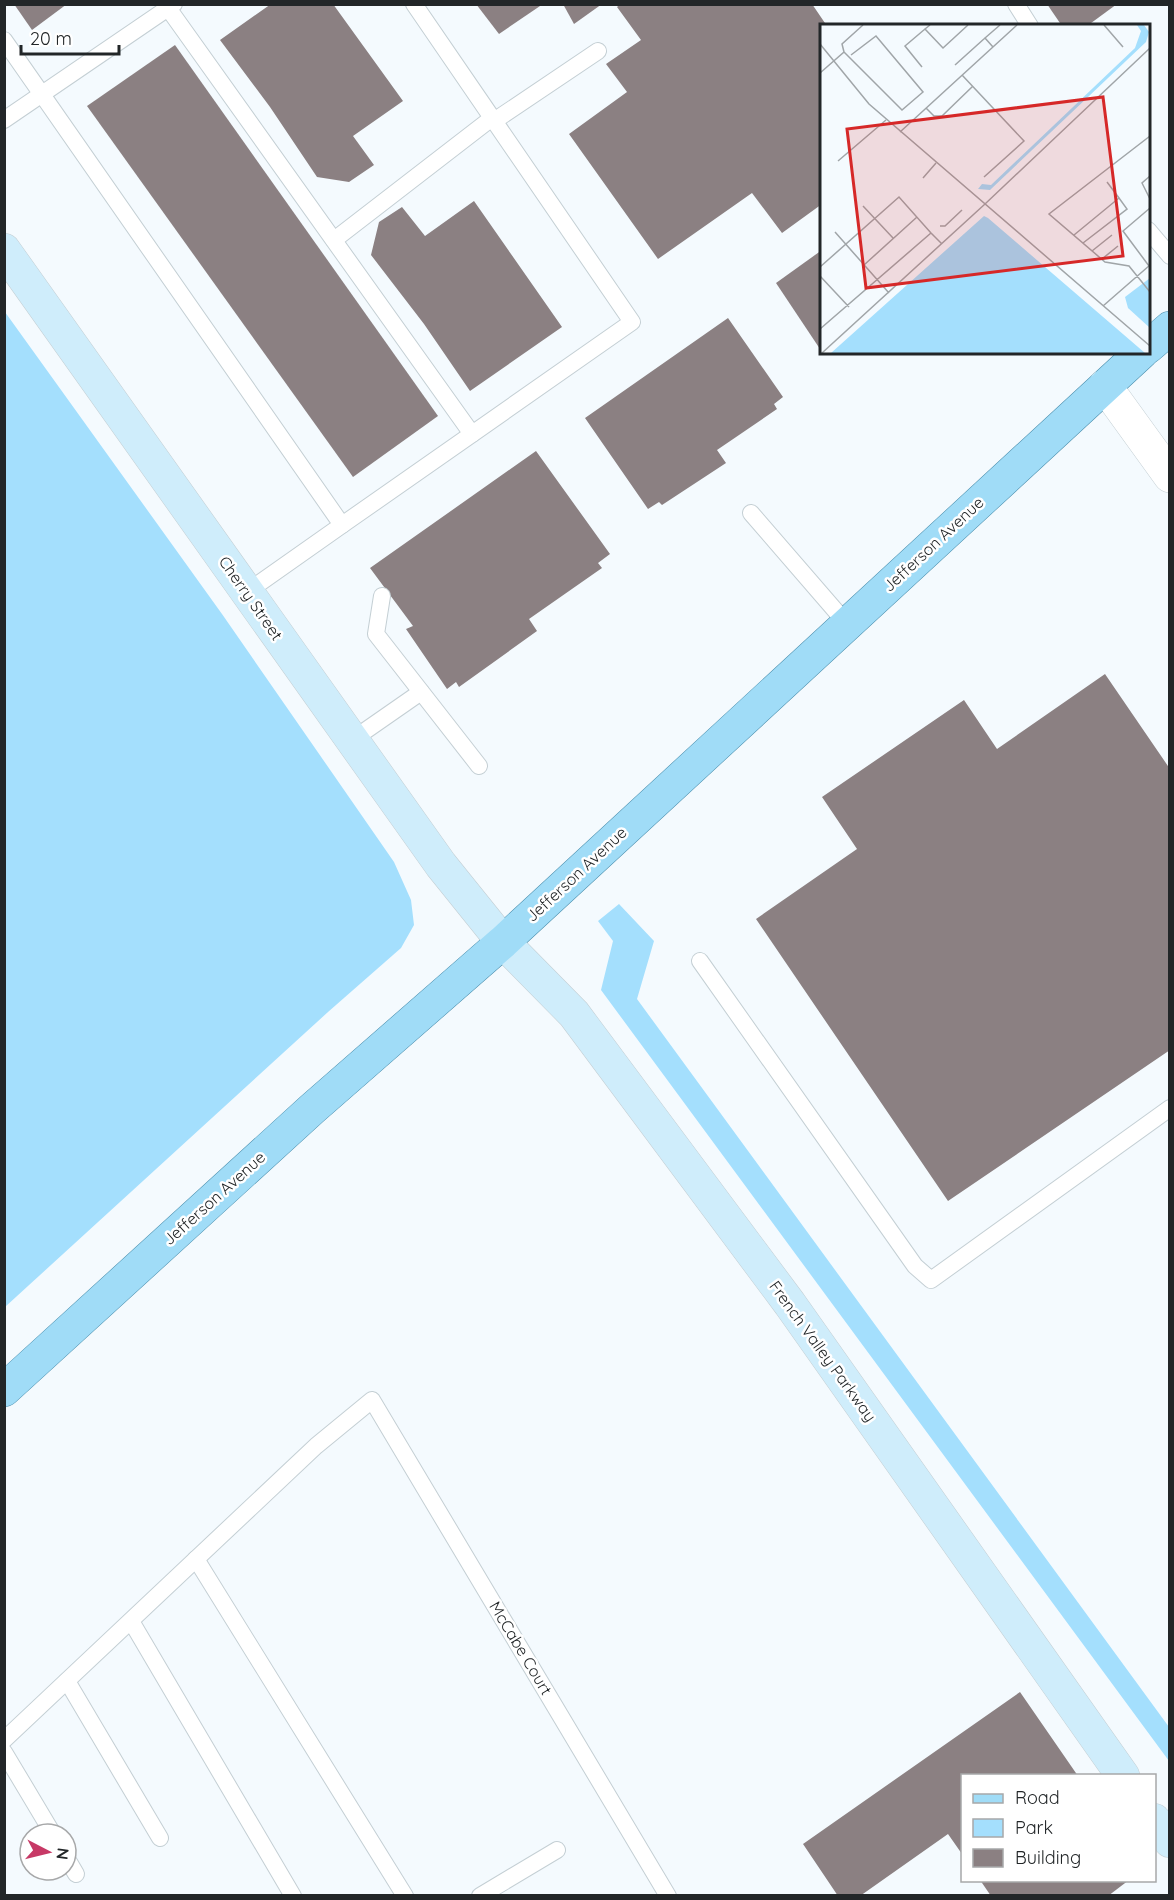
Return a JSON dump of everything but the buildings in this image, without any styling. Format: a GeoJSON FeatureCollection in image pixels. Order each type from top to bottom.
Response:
{"type":"FeatureCollection","features":[{"type":"Feature","properties":{"kind":"main road","name":"Cherry Street"},"geometry":{"type":"LineString","coordinates":[[4,250],[441,866],[503,942]]}},
{"type":"Feature","properties":{"kind":"main road"},"geometry":{"type":"LineString","coordinates":[[1150,346],[1170,328]]}},
{"type":"Feature","properties":{"kind":"main road","name":"Jefferson Avenue"},"geometry":{"type":"LineString","coordinates":[[4,1390],[312,1109],[503,942],[1140,354]]}},
{"type":"Feature","properties":{"kind":"main road","name":"French Valley Parkway"},"geometry":{"type":"LineString","coordinates":[[503,942],[573,1014],[769,1276],[1122,1774]]}},
{"type":"Feature","properties":{"kind":"main road"},"geometry":{"type":"LineString","coordinates":[[1156,1821],[1170,1841]]}},
{"type":"Feature","properties":{"kind":"street"},"geometry":{"type":"LineString","coordinates":[[1105,386],[1170,476]]}},
{"type":"Feature","properties":{"kind":"lane"},"geometry":{"type":"LineString","coordinates":[[247,592],[632,322],[414,4]]}},
{"type":"Feature","properties":{"kind":"lane"},"geometry":{"type":"LineString","coordinates":[[1016,4],[1029,24]]}},
{"type":"Feature","properties":{"kind":"lane"},"geometry":{"type":"LineString","coordinates":[[4,120],[171,6],[472,434]]}},
{"type":"Feature","properties":{"kind":"lane"},"geometry":{"type":"LineString","coordinates":[[4,40],[342,525]]}},
{"type":"Feature","properties":{"kind":"lane"},"geometry":{"type":"LineString","coordinates":[[334,240],[492,118],[497,119],[597,51]]}},
{"type":"Feature","properties":{"kind":"lane"},"geometry":{"type":"LineString","coordinates":[[1150,232],[1170,256]]}},
{"type":"Feature","properties":{"kind":"lane"},"geometry":{"type":"LineString","coordinates":[[751,513],[847,624]]}},
{"type":"Feature","properties":{"kind":"lane"},"geometry":{"type":"LineString","coordinates":[[382,596],[376,634],[479,766]]}},
{"type":"Feature","properties":{"kind":"lane"},"geometry":{"type":"LineString","coordinates":[[352,740],[421,692]]}},
{"type":"Feature","properties":{"kind":"lane"},"geometry":{"type":"LineString","coordinates":[[700,961],[915,1266],[930,1280],[1170,1108]]}},
{"type":"Feature","properties":{"kind":"lane","name":"McCabe Court"},"geometry":{"type":"LineString","coordinates":[[196,1559],[316,1446],[372,1400],[668,1896]]}},
{"type":"Feature","properties":{"kind":"lane"},"geometry":{"type":"LineString","coordinates":[[4,1740],[196,1559],[405,1896]]}},
{"type":"Feature","properties":{"kind":"lane"},"geometry":{"type":"LineString","coordinates":[[130,1621],[293,1896]]}},
{"type":"Feature","properties":{"kind":"lane"},"geometry":{"type":"LineString","coordinates":[[67,1681],[160,1838]]}},
{"type":"Feature","properties":{"kind":"lane"},"geometry":{"type":"LineString","coordinates":[[4,1752],[46,1822]]}},
{"type":"Feature","properties":{"kind":"lane"},"geometry":{"type":"LineString","coordinates":[[480,1896],[557,1851]]}},
{"type":"Feature","properties":{"kind":"green space"},"geometry":{"type":"Polygon","coordinates":[[[5,312],[222,614],[394,862],[411,900],[414,925],[401,948],[5,1307],[5,312]]]}},
{"type":"Feature","properties":{"kind":"green space"},"geometry":{"type":"Polygon","coordinates":[[[619,904],[654,941],[637,999],[1169,1727],[1169,1761],[601,990],[613,941],[598,921],[619,904]]]}}]}
